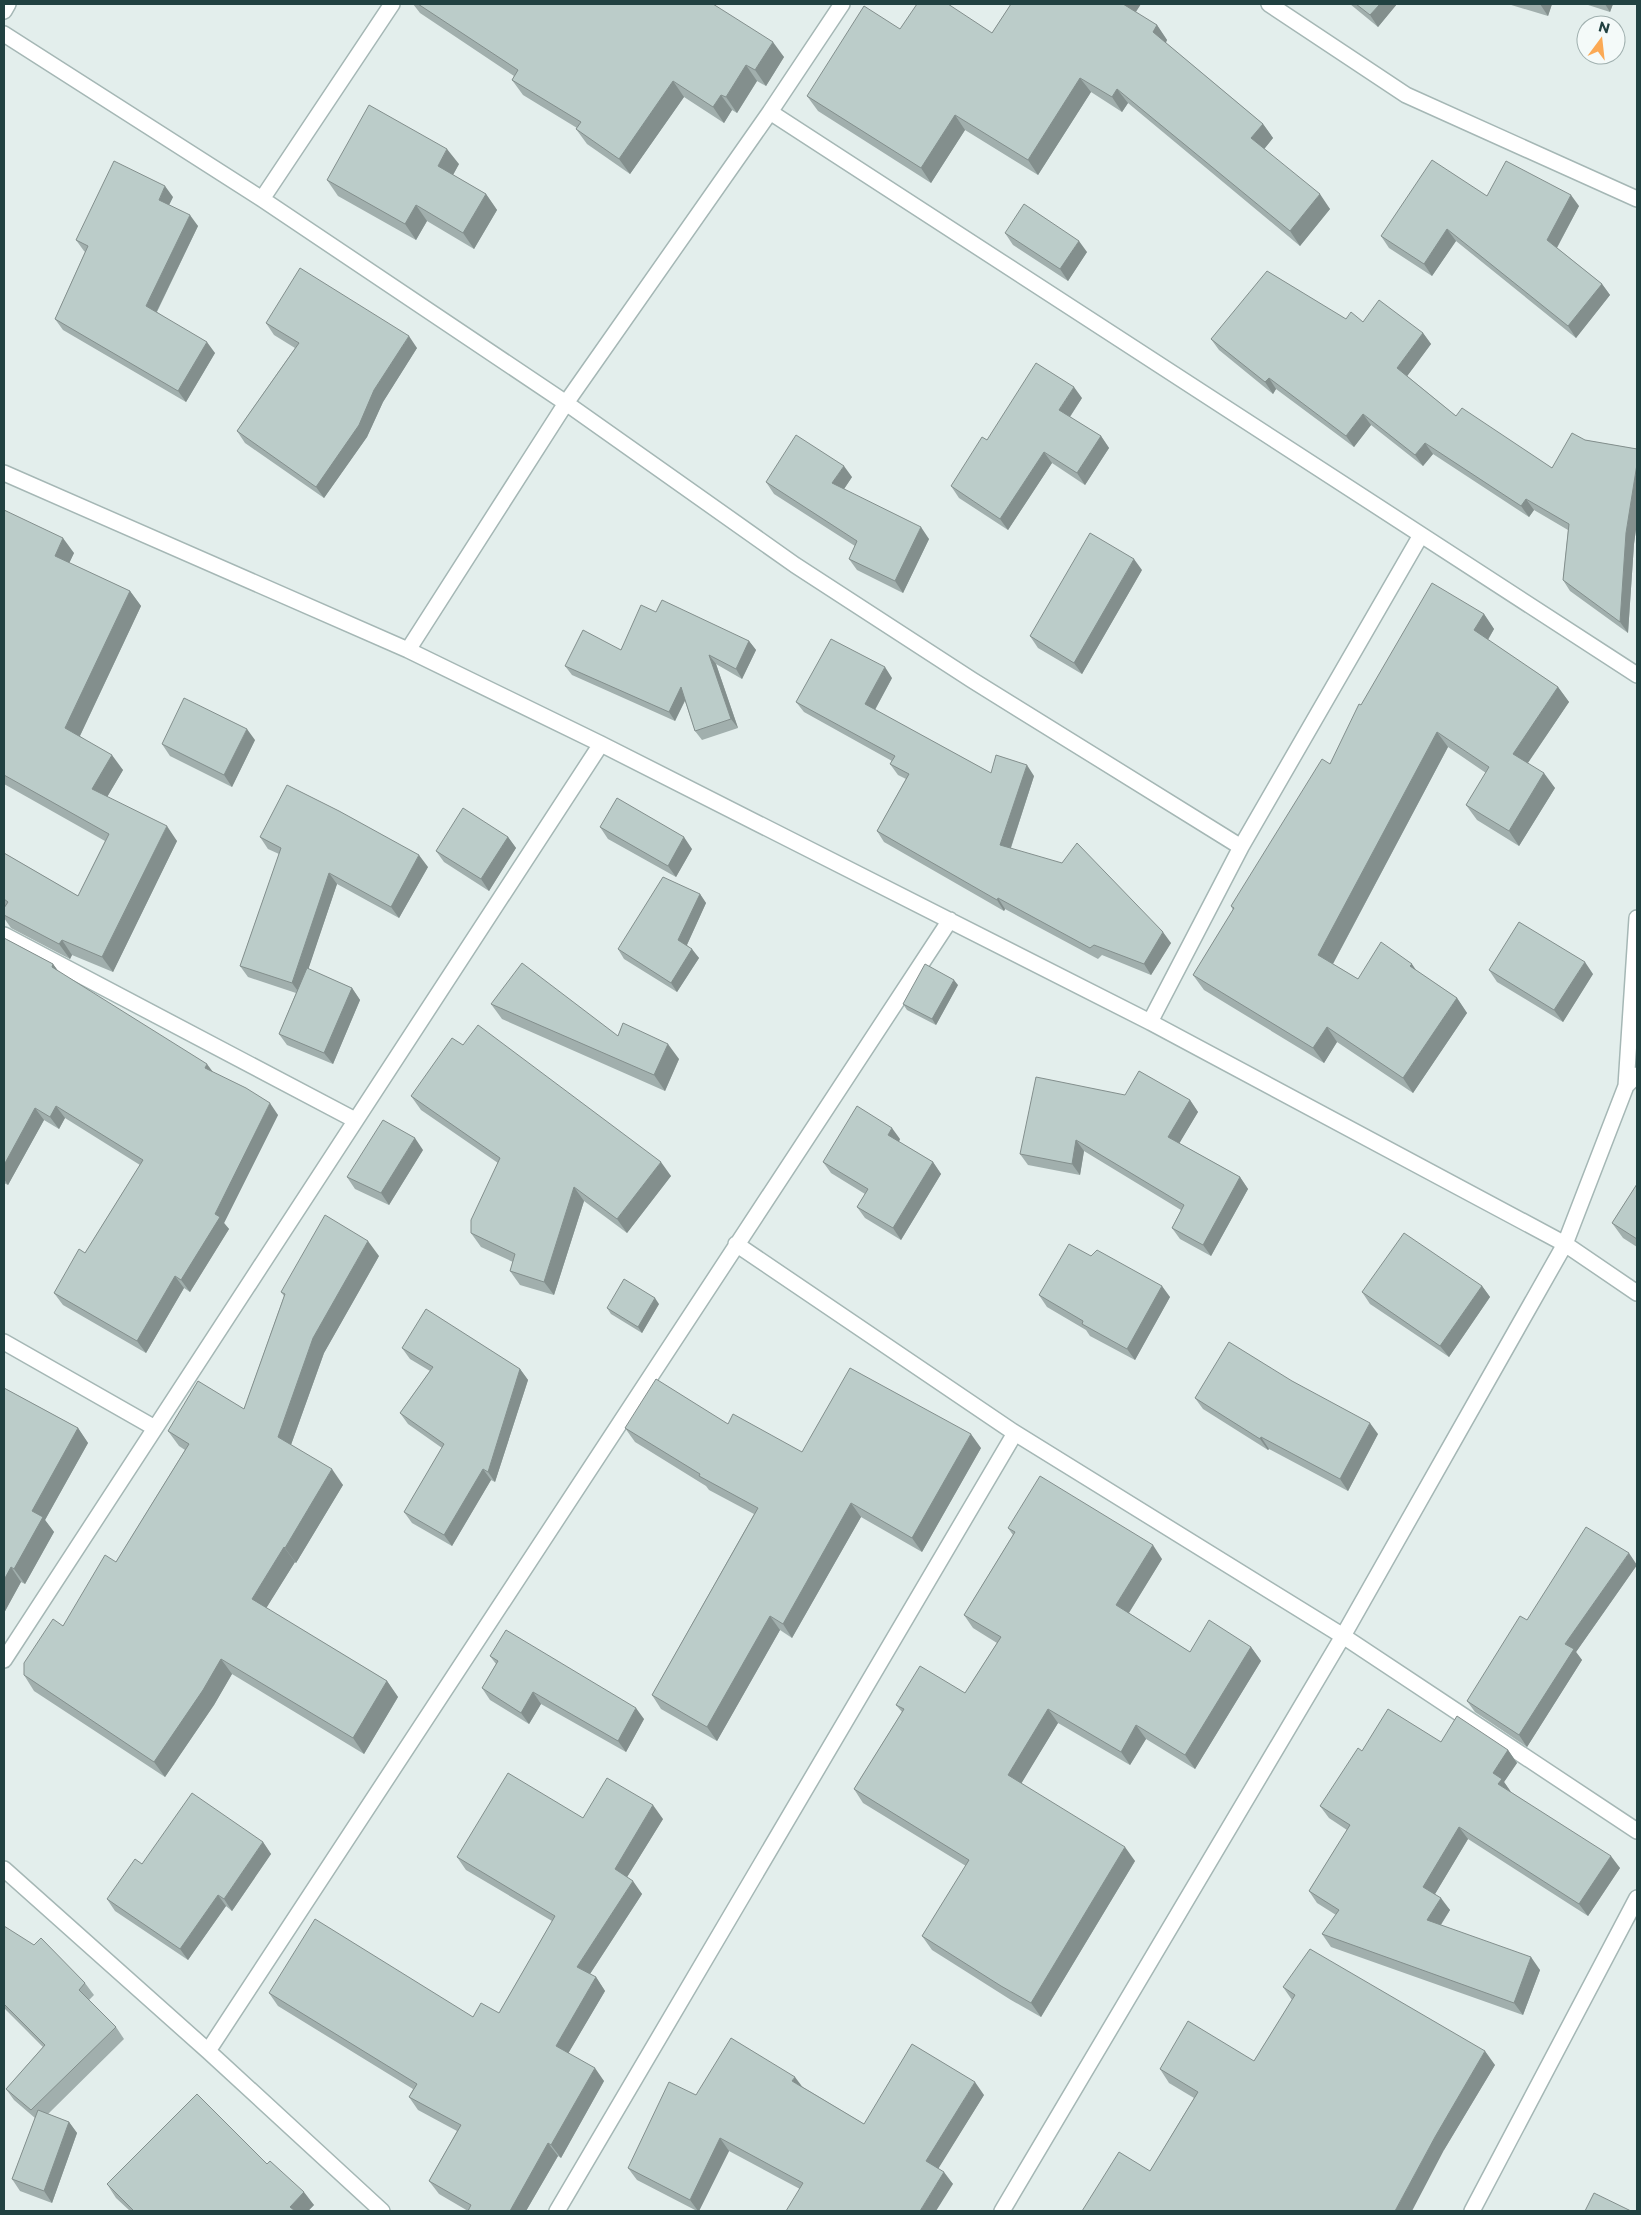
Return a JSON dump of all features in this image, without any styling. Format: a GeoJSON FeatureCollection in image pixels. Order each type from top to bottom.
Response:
{"type":"FeatureCollection","features":[{"type":"Feature","properties":{"kind":"street"},"geometry":{"type":"LineString","coordinates":[[4,11],[8,4]]}},
{"type":"Feature","properties":{"kind":"street"},"geometry":{"type":"LineString","coordinates":[[262,199],[392,4]]}},
{"type":"Feature","properties":{"kind":"street"},"geometry":{"type":"LineString","coordinates":[[408,650],[566,403],[770,112],[842,4]]}},
{"type":"Feature","properties":{"kind":"street"},"geometry":{"type":"LineString","coordinates":[[1268,4],[1406,95],[1637,199]]}},
{"type":"Feature","properties":{"kind":"street"},"geometry":{"type":"LineString","coordinates":[[4,34],[262,199],[566,403],[795,565],[972,680],[1240,847]]}},
{"type":"Feature","properties":{"kind":"street"},"geometry":{"type":"LineString","coordinates":[[770,112],[1637,675]]}},
{"type":"Feature","properties":{"kind":"street"},"geometry":{"type":"LineString","coordinates":[[4,473],[408,650],[601,744],[1150,1022],[1565,1244],[1637,1294]]}},
{"type":"Feature","properties":{"kind":"street"},"geometry":{"type":"LineString","coordinates":[[1150,1022],[1240,847],[1422,535]]}},
{"type":"Feature","properties":{"kind":"street"},"geometry":{"type":"LineString","coordinates":[[4,1660],[601,744]]}},
{"type":"Feature","properties":{"kind":"street"},"geometry":{"type":"LineString","coordinates":[[1002,2211],[1343,1636],[1565,1244],[1626,1086],[1637,918]]}},
{"type":"Feature","properties":{"kind":"street"},"geometry":{"type":"LineString","coordinates":[[208,2051],[950,920]]}},
{"type":"Feature","properties":{"kind":"street"},"geometry":{"type":"LineString","coordinates":[[4,935],[356,1120]]}},
{"type":"Feature","properties":{"kind":"street"},"geometry":{"type":"LineString","coordinates":[[1626,1086],[1637,1074]]}},
{"type":"Feature","properties":{"kind":"street"},"geometry":{"type":"LineString","coordinates":[[736,1244],[1016,1433],[1343,1636],[1637,1831]]}},
{"type":"Feature","properties":{"kind":"street"},"geometry":{"type":"LineString","coordinates":[[4,1342],[155,1428]]}},
{"type":"Feature","properties":{"kind":"street"},"geometry":{"type":"LineString","coordinates":[[557,2211],[1016,1433]]}},
{"type":"Feature","properties":{"kind":"street"},"geometry":{"type":"LineString","coordinates":[[4,1869],[208,2051],[382,2211]]}},
{"type":"Feature","properties":{"kind":"street"},"geometry":{"type":"LineString","coordinates":[[1472,2211],[1637,1898]]}},
{"type":"Feature","properties":{"kind":"building"},"geometry":{"type":"Polygon","coordinates":[[[418,4],[713,4],[773,42],[755,70],[746,65],[726,97],[721,95],[713,107],[673,81],[619,159],[576,129],[581,122],[512,80],[518,70],[418,4]]]}},
{"type":"Feature","properties":{"kind":"building"},"geometry":{"type":"Polygon","coordinates":[[[917,4],[948,4],[992,33],[1011,4],[1123,4],[1157,25],[1153,32],[1263,124],[1251,138],[1320,194],[1290,231],[1117,89],[1112,97],[1080,78],[1028,160],[955,115],[921,168],[807,96],[864,6],[900,29],[917,4]]]}},
{"type":"Feature","properties":{"kind":"building"},"geometry":{"type":"Polygon","coordinates":[[[1356,4],[1380,4],[1370,15],[1356,4]]]}},
{"type":"Feature","properties":{"kind":"building"},"geometry":{"type":"Polygon","coordinates":[[[369,105],[447,149],[438,166],[486,194],[463,233],[416,205],[405,224],[327,180],[369,105]]]}},
{"type":"Feature","properties":{"kind":"building"},"geometry":{"type":"Polygon","coordinates":[[[1432,160],[1487,196],[1506,161],[1571,195],[1547,240],[1602,284],[1568,326],[1447,229],[1424,264],[1381,236],[1432,160]]]}},
{"type":"Feature","properties":{"kind":"building"},"geometry":{"type":"Polygon","coordinates":[[[114,161],[165,186],[159,200],[190,215],[146,306],[207,342],[178,391],[55,319],[88,246],[76,240],[114,161]]]}},
{"type":"Feature","properties":{"kind":"building"},"geometry":{"type":"Polygon","coordinates":[[[1024,204],[1079,241],[1060,269],[1005,233],[1024,204]]]}},
{"type":"Feature","properties":{"kind":"building"},"geometry":{"type":"Polygon","coordinates":[[[300,268],[409,336],[374,390],[359,425],[316,487],[237,431],[299,343],[266,323],[300,268]]]}},
{"type":"Feature","properties":{"kind":"building"},"geometry":{"type":"Polygon","coordinates":[[[1267,271],[1346,319],[1351,312],[1363,322],[1379,300],[1423,333],[1397,368],[1456,416],[1462,408],[1552,468],[1572,433],[1585,440],[1637,449],[1637,464],[1626,533],[1620,622],[1563,580],[1569,524],[1526,499],[1521,506],[1425,443],[1415,455],[1363,414],[1346,436],[1269,378],[1265,382],[1211,339],[1267,271]]]}},
{"type":"Feature","properties":{"kind":"building"},"geometry":{"type":"Polygon","coordinates":[[[1036,363],[1074,387],[1059,410],[1101,436],[1077,473],[1044,452],[1000,519],[951,486],[982,437],[987,440],[1036,363]]]}},
{"type":"Feature","properties":{"kind":"building"},"geometry":{"type":"Polygon","coordinates":[[[796,435],[844,466],[832,483],[921,527],[895,581],[849,559],[857,541],[766,482],[796,435]]]}},
{"type":"Feature","properties":{"kind":"building"},"geometry":{"type":"Polygon","coordinates":[[[4,510],[63,538],[55,556],[130,591],[65,728],[112,755],[92,789],[167,826],[102,957],[62,940],[59,944],[4,915],[4,908],[8,902],[4,899],[4,853],[78,896],[109,834],[4,775],[4,510]]]}},
{"type":"Feature","properties":{"kind":"building"},"geometry":{"type":"Polygon","coordinates":[[[1090,533],[1134,559],[1074,663],[1030,636],[1090,533]]]}},
{"type":"Feature","properties":{"kind":"building"},"geometry":{"type":"Polygon","coordinates":[[[1432,583],[1484,614],[1474,630],[1558,687],[1513,754],[1544,773],[1509,831],[1466,805],[1489,767],[1437,732],[1318,955],[1358,979],[1381,942],[1412,964],[1410,966],[1457,998],[1403,1078],[1327,1027],[1313,1048],[1193,975],[1234,908],[1231,906],[1322,759],[1330,764],[1359,704],[1361,705],[1432,583]]]}},
{"type":"Feature","properties":{"kind":"building"},"geometry":{"type":"Polygon","coordinates":[[[662,600],[749,641],[736,669],[709,655],[731,719],[695,731],[681,687],[669,712],[565,666],[583,630],[621,650],[641,605],[656,612],[662,600]]]}},
{"type":"Feature","properties":{"kind":"building"},"geometry":{"type":"Polygon","coordinates":[[[831,639],[885,667],[865,704],[991,773],[996,755],[1027,765],[1000,845],[1062,863],[1077,843],[1163,932],[1144,964],[1094,945],[1090,948],[998,898],[997,900],[877,831],[909,774],[890,764],[895,756],[796,702],[831,639]]]}},
{"type":"Feature","properties":{"kind":"building"},"geometry":{"type":"Polygon","coordinates":[[[184,698],[247,729],[224,775],[162,744],[184,698]]]}},
{"type":"Feature","properties":{"kind":"building"},"geometry":{"type":"Polygon","coordinates":[[[287,785],[419,855],[391,907],[329,873],[292,983],[240,966],[281,848],[260,837],[287,785]]]}},
{"type":"Feature","properties":{"kind":"building"},"geometry":{"type":"Polygon","coordinates":[[[617,798],[684,837],[668,866],[600,827],[617,798]]]}},
{"type":"Feature","properties":{"kind":"building"},"geometry":{"type":"Polygon","coordinates":[[[463,808],[508,837],[481,879],[436,851],[463,808]]]}},
{"type":"Feature","properties":{"kind":"building"},"geometry":{"type":"Polygon","coordinates":[[[663,877],[700,894],[678,940],[692,949],[671,983],[618,949],[663,877]]]}},
{"type":"Feature","properties":{"kind":"building"},"geometry":{"type":"Polygon","coordinates":[[[1519,922],[1585,962],[1554,1010],[1489,970],[1519,922]]]}},
{"type":"Feature","properties":{"kind":"building"},"geometry":{"type":"Polygon","coordinates":[[[4,938],[53,964],[52,967],[207,1064],[205,1068],[246,1088],[270,1103],[215,1214],[220,1217],[181,1280],[175,1276],[137,1341],[54,1293],[79,1249],[85,1253],[143,1160],[56,1106],[50,1117],[35,1108],[4,1165],[4,938]]]}},
{"type":"Feature","properties":{"kind":"building"},"geometry":{"type":"Polygon","coordinates":[[[522,963],[618,1036],[623,1023],[668,1044],[654,1075],[491,1004],[522,963]]]}},
{"type":"Feature","properties":{"kind":"building"},"geometry":{"type":"Polygon","coordinates":[[[925,964],[954,980],[932,1019],[903,1004],[925,964]]]}},
{"type":"Feature","properties":{"kind":"building"},"geometry":{"type":"Polygon","coordinates":[[[307,968],[352,988],[324,1053],[279,1034],[307,968]]]}},
{"type":"Feature","properties":{"kind":"building"},"geometry":{"type":"Polygon","coordinates":[[[478,1025],[661,1162],[617,1219],[574,1187],[544,1282],[510,1271],[515,1254],[471,1233],[471,1220],[500,1158],[411,1096],[452,1038],[463,1045],[478,1025]]]}},
{"type":"Feature","properties":{"kind":"building"},"geometry":{"type":"Polygon","coordinates":[[[1139,1071],[1190,1100],[1168,1137],[1240,1177],[1203,1245],[1172,1228],[1184,1205],[1076,1140],[1072,1164],[1020,1154],[1036,1077],[1125,1095],[1139,1071]]]}},
{"type":"Feature","properties":{"kind":"building"},"geometry":{"type":"Polygon","coordinates":[[[857,1106],[892,1128],[888,1135],[933,1162],[893,1228],[857,1207],[868,1189],[823,1162],[857,1106]]]}},
{"type":"Feature","properties":{"kind":"building"},"geometry":{"type":"Polygon","coordinates":[[[383,1120],[415,1138],[381,1193],[347,1177],[383,1120]]]}},
{"type":"Feature","properties":{"kind":"building"},"geometry":{"type":"Polygon","coordinates":[[[1637,1184],[1637,1239],[1612,1223],[1637,1184]]]}},
{"type":"Feature","properties":{"kind":"building"},"geometry":{"type":"Polygon","coordinates":[[[325,1215],[368,1241],[313,1338],[278,1437],[332,1469],[252,1599],[387,1681],[353,1738],[221,1659],[203,1690],[154,1762],[24,1675],[24,1663],[53,1619],[63,1626],[105,1555],[116,1562],[189,1444],[168,1431],[198,1381],[244,1409],[285,1294],[281,1292],[325,1215]]]}},
{"type":"Feature","properties":{"kind":"building"},"geometry":{"type":"Polygon","coordinates":[[[1404,1233],[1482,1286],[1440,1346],[1362,1292],[1404,1233]]]}},
{"type":"Feature","properties":{"kind":"building"},"geometry":{"type":"Polygon","coordinates":[[[1069,1244],[1091,1256],[1097,1250],[1162,1286],[1127,1349],[1082,1324],[1083,1321],[1039,1295],[1069,1244]]]}},
{"type":"Feature","properties":{"kind":"building"},"geometry":{"type":"Polygon","coordinates":[[[624,1279],[655,1298],[638,1327],[607,1308],[624,1279]]]}},
{"type":"Feature","properties":{"kind":"building"},"geometry":{"type":"Polygon","coordinates":[[[426,1309],[520,1369],[488,1472],[483,1469],[444,1535],[404,1512],[444,1444],[400,1413],[433,1367],[402,1348],[426,1309]]]}},
{"type":"Feature","properties":{"kind":"building"},"geometry":{"type":"Polygon","coordinates":[[[1229,1342],[1292,1381],[1370,1423],[1340,1479],[1261,1437],[1260,1439],[1195,1398],[1229,1342]]]}},
{"type":"Feature","properties":{"kind":"building"},"geometry":{"type":"Polygon","coordinates":[[[850,1368],[971,1434],[912,1538],[851,1503],[783,1624],[770,1616],[707,1727],[652,1695],[758,1508],[699,1476],[700,1474],[625,1428],[656,1379],[728,1424],[733,1414],[802,1452],[850,1368]]]}},
{"type":"Feature","properties":{"kind":"building"},"geometry":{"type":"Polygon","coordinates":[[[4,1388],[78,1428],[32,1511],[43,1517],[14,1569],[11,1567],[4,1580],[4,1388]]]}},
{"type":"Feature","properties":{"kind":"building"},"geometry":{"type":"Polygon","coordinates":[[[1040,1476],[1153,1545],[1116,1605],[1190,1652],[1209,1620],[1251,1647],[1185,1755],[1136,1725],[1121,1752],[1048,1709],[1008,1775],[1125,1847],[1031,2003],[922,1936],[969,1860],[854,1789],[904,1709],[896,1705],[920,1666],[965,1693],[1001,1637],[964,1615],[1015,1532],[1008,1528],[1040,1476]]]}},
{"type":"Feature","properties":{"kind":"building"},"geometry":{"type":"Polygon","coordinates":[[[1586,1527],[1629,1553],[1565,1644],[1574,1649],[1519,1735],[1467,1701],[1520,1616],[1527,1620],[1586,1527]]]}},
{"type":"Feature","properties":{"kind":"building"},"geometry":{"type":"Polygon","coordinates":[[[506,1630],[636,1708],[618,1741],[533,1692],[521,1713],[482,1688],[498,1661],[490,1656],[506,1630]]]}},
{"type":"Feature","properties":{"kind":"building"},"geometry":{"type":"Polygon","coordinates":[[[1388,1709],[1441,1742],[1457,1716],[1508,1750],[1493,1773],[1502,1779],[1498,1784],[1611,1856],[1579,1904],[1459,1827],[1423,1887],[1441,1898],[1427,1920],[1531,1957],[1514,2003],[1322,1934],[1339,1910],[1309,1891],[1350,1825],[1320,1806],[1358,1748],[1362,1751],[1388,1709]]]}},
{"type":"Feature","properties":{"kind":"building"},"geometry":{"type":"Polygon","coordinates":[[[508,1773],[583,1818],[607,1778],[653,1805],[615,1869],[633,1881],[577,1967],[596,1977],[556,2046],[595,2068],[551,2145],[548,2143],[510,2211],[468,2211],[471,2205],[429,2181],[461,2125],[409,2097],[417,2084],[269,1993],[315,1919],[473,2017],[481,2003],[499,2013],[555,1916],[457,1857],[508,1773]]]}},
{"type":"Feature","properties":{"kind":"building"},"geometry":{"type":"Polygon","coordinates":[[[192,1793],[263,1842],[224,1899],[218,1895],[180,1949],[107,1899],[135,1859],[142,1864],[192,1793]]]}},
{"type":"Feature","properties":{"kind":"building"},"geometry":{"type":"Polygon","coordinates":[[[4,1926],[34,1945],[41,1938],[85,1983],[79,1990],[116,2027],[31,2110],[6,2089],[45,2045],[4,2004],[4,1926]]]}},
{"type":"Feature","properties":{"kind":"building"},"geometry":{"type":"Polygon","coordinates":[[[1310,1949],[1485,2051],[1395,2211],[1082,2211],[1119,2152],[1150,2171],[1198,2092],[1160,2069],[1188,2021],[1254,2061],[1295,1995],[1283,1987],[1310,1949]]]}},
{"type":"Feature","properties":{"kind":"building"},"geometry":{"type":"Polygon","coordinates":[[[731,2038],[795,2077],[792,2081],[864,2124],[912,2044],[975,2082],[926,2161],[944,2172],[920,2211],[786,2211],[803,2183],[720,2138],[690,2200],[628,2168],[669,2082],[696,2095],[731,2038]]]}},
{"type":"Feature","properties":{"kind":"building"},"geometry":{"type":"Polygon","coordinates":[[[197,2094],[267,2164],[270,2161],[304,2192],[290,2207],[295,2211],[134,2211],[107,2184],[197,2094]]]}},
{"type":"Feature","properties":{"kind":"building"},"geometry":{"type":"Polygon","coordinates":[[[38,2110],[69,2122],[44,2191],[12,2179],[38,2110]]]}},
{"type":"Feature","properties":{"kind":"building"},"geometry":{"type":"Polygon","coordinates":[[[1594,2193],[1631,2211],[1585,2211],[1594,2193]]]}}]}
